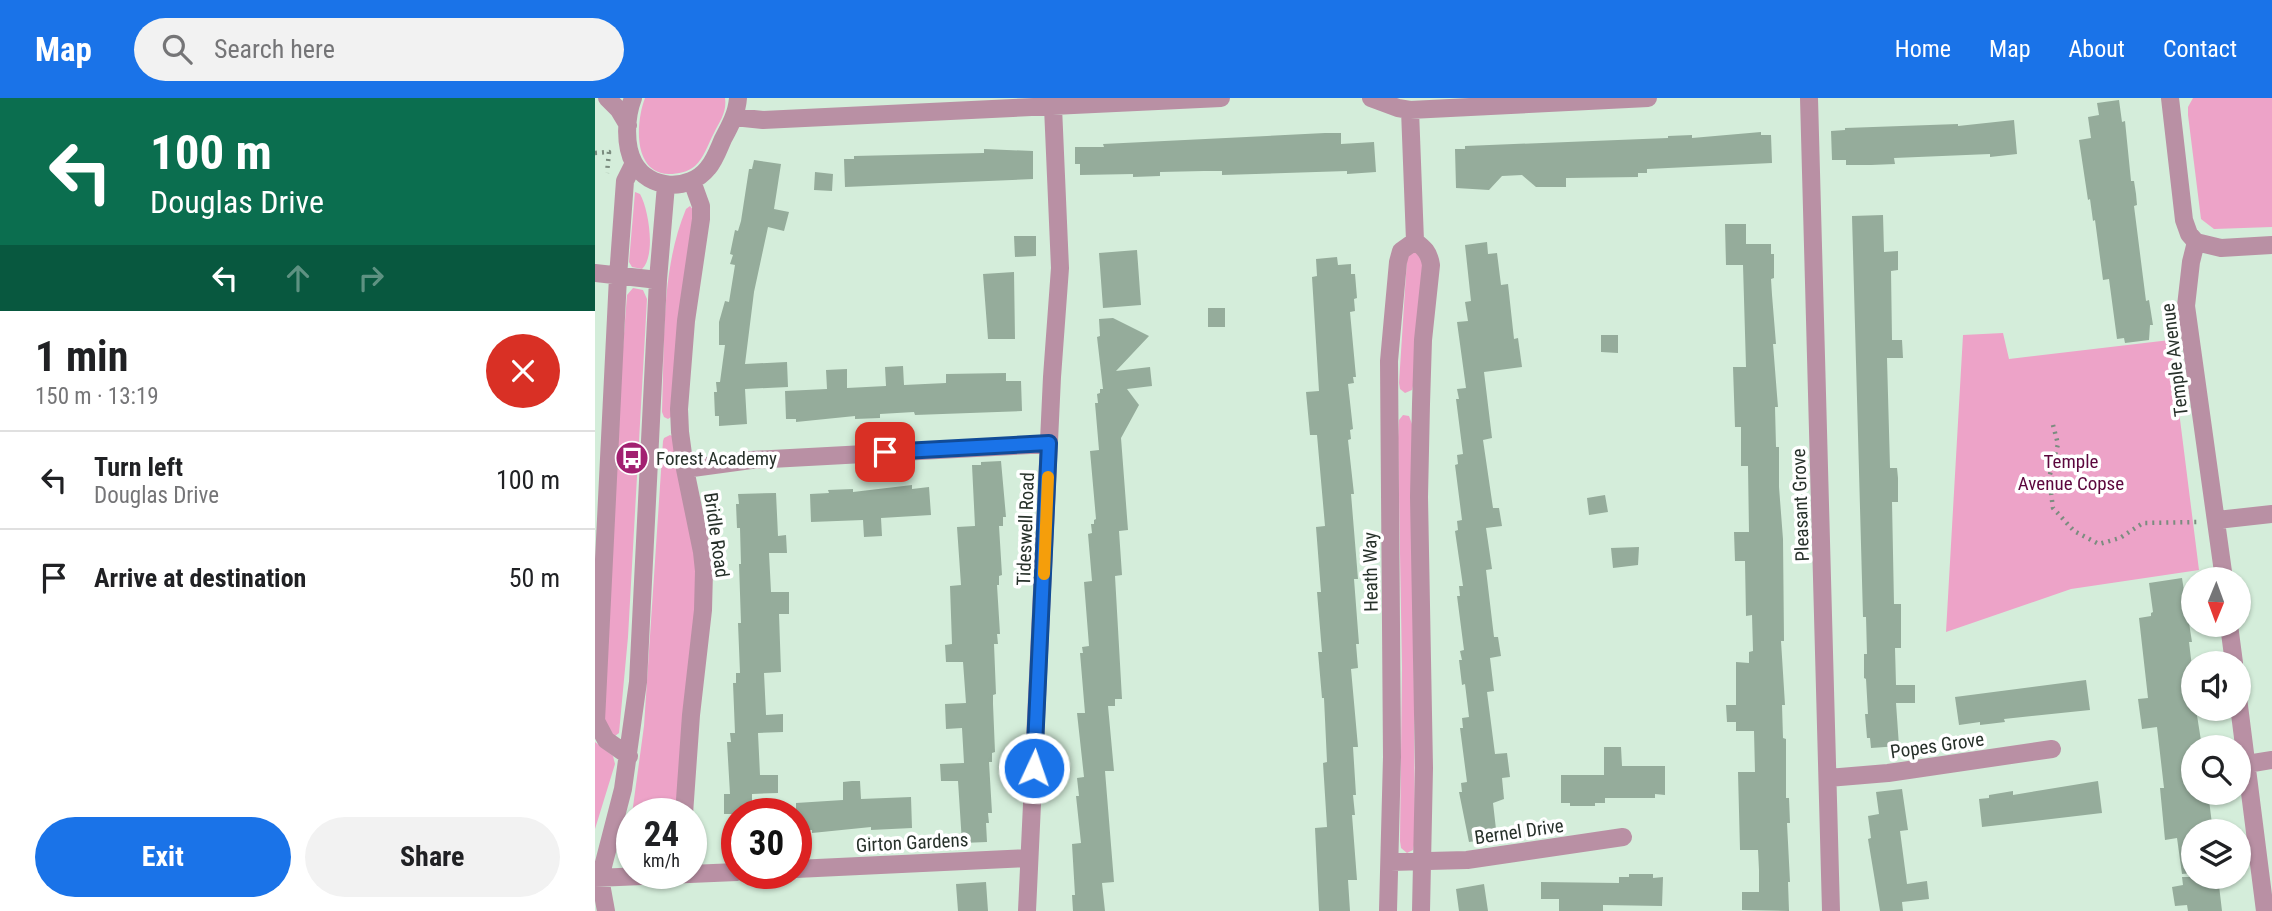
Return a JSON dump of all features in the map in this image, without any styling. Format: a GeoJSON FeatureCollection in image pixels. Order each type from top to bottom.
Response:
{"type":"FeatureCollection","features":[{"type":"Feature","properties":{"kind":"street"},"geometry":{"type":"LineString","coordinates":[[607,98],[619,110],[628,125]]}},
{"type":"Feature","properties":{"kind":"street"},"geometry":{"type":"LineString","coordinates":[[633,98],[628,125],[630,152],[634,163],[653,181],[666,185],[680,185],[692,181],[710,166],[734,117],[738,98]]}},
{"type":"Feature","properties":{"kind":"street"},"geometry":{"type":"LineString","coordinates":[[734,117],[763,120],[1019,103],[1053,107],[1221,98]]}},
{"type":"Feature","properties":{"kind":"street"},"geometry":{"type":"LineString","coordinates":[[1371,98],[1410,110],[1648,98]]}},
{"type":"Feature","properties":{"kind":"street","name":"Pleasant Grove"},"geometry":{"type":"LineString","coordinates":[[1809,98],[1831,911]]}},
{"type":"Feature","properties":{"kind":"street"},"geometry":{"type":"LineString","coordinates":[[2170,98],[2184,220],[2189,234],[2196,242],[2221,248],[2272,245]]}},
{"type":"Feature","properties":{"kind":"street","name":"Tideswell Road"},"geometry":{"type":"LineString","coordinates":[[1027,911],[1060,268],[1053,107]]}},
{"type":"Feature","properties":{"kind":"street"},"geometry":{"type":"LineString","coordinates":[[1410,110],[1415,240],[1430,255],[1431,265],[1423,340],[1419,497],[1424,768],[1421,911]]}},
{"type":"Feature","properties":{"kind":"street"},"geometry":{"type":"LineString","coordinates":[[629,756],[606,740],[596,721],[618,277],[625,181],[634,163]]}},
{"type":"Feature","properties":{"kind":"street","name":"Bridle Road"},"geometry":{"type":"LineString","coordinates":[[685,798],[704,590],[702,552],[680,432],[681,376],[701,219],[699,201],[692,181]]}},
{"type":"Feature","properties":{"kind":"street"},"geometry":{"type":"LineString","coordinates":[[606,911],[597,881],[629,756],[638,682],[658,279],[666,185]]}},
{"type":"Feature","properties":{"kind":"street","name":"Heath Way"},"geometry":{"type":"LineString","coordinates":[[1388,911],[1392,748],[1389,403],[1391,324],[1401,251],[1415,240]]}},
{"type":"Feature","properties":{"kind":"street","name":"Temple Avenue"},"geometry":{"type":"LineString","coordinates":[[2196,242],[2186,306],[2223,567]]}},
{"type":"Feature","properties":{"kind":"street"},"geometry":{"type":"LineString","coordinates":[[595,273],[658,279]]}},
{"type":"Feature","properties":{"kind":"street"},"geometry":{"type":"LineString","coordinates":[[1389,403],[1421,404]]}},
{"type":"Feature","properties":{"kind":"street"},"geometry":{"type":"LineString","coordinates":[[685,469],[751,460],[1049,443]]}},
{"type":"Feature","properties":{"kind":"street"},"geometry":{"type":"LineString","coordinates":[[2217,520],[2272,514]]}},
{"type":"Feature","properties":{"kind":"street","name":"Popes Grove"},"geometry":{"type":"LineString","coordinates":[[1828,778],[1888,773],[2052,749]]}},
{"type":"Feature","properties":{"kind":"street"},"geometry":{"type":"LineString","coordinates":[[2251,763],[2272,760]]}},
{"type":"Feature","properties":{"kind":"street"},"geometry":{"type":"LineString","coordinates":[[2251,797],[2265,911]]}},
{"type":"Feature","properties":{"kind":"street","name":"Bernel Drive"},"geometry":{"type":"LineString","coordinates":[[1390,862],[1467,860],[1623,837]]}},
{"type":"Feature","properties":{"kind":"street","name":"Girton Gardens"},"geometry":{"type":"LineString","coordinates":[[812,868],[1029,858]]}},
{"type":"Feature","properties":{"kind":"street"},"geometry":{"type":"LineString","coordinates":[[597,881],[616,879]]}},
{"type":"Feature","properties":{"kind":"path"},"geometry":{"type":"LineString","coordinates":[[2053,425],[2058,444],[2049,478],[2053,508],[2074,531],[2099,544],[2120,538],[2143,523],[2217,520]]}},
{"type":"Feature","properties":{"kind":"green space"},"geometry":{"type":"Polygon","coordinates":[[[645,98],[725,98],[721,120],[703,155],[692,168],[669,174],[648,165],[643,156],[639,132],[645,98]]]}},
{"type":"Feature","properties":{"kind":"green space"},"geometry":{"type":"Polygon","coordinates":[[[2193,98],[2272,98],[2272,227],[2214,229],[2201,219],[2188,115],[2188,107],[2193,98]]]}},
{"type":"Feature","properties":{"kind":"green space"},"geometry":{"type":"Polygon","coordinates":[[[635,192],[640,194],[643,201],[650,233],[649,254],[642,269],[632,267],[629,262],[635,192]]]}},
{"type":"Feature","properties":{"kind":"green space"},"geometry":{"type":"Polygon","coordinates":[[[690,206],[694,211],[671,417],[668,419],[662,412],[665,309],[678,233],[686,209],[690,206]]]}},
{"type":"Feature","properties":{"kind":"green space"},"geometry":{"type":"Polygon","coordinates":[[[1415,251],[1423,258],[1413,386],[1412,390],[1405,393],[1400,389],[1399,383],[1407,259],[1409,254],[1415,251]]]}},
{"type":"Feature","properties":{"kind":"green space"},"geometry":{"type":"Polygon","coordinates":[[[633,288],[643,290],[647,299],[628,637],[619,733],[615,736],[610,732],[604,718],[616,437],[627,295],[633,288]]]}},
{"type":"Feature","properties":{"kind":"green space","name":"Temple Avenue Copse"},"geometry":{"type":"Polygon","coordinates":[[[2003,333],[2009,359],[2170,340],[2199,567],[2181,567],[2181,573],[2071,589],[1946,632],[1963,335],[2003,333]]]}},
{"type":"Feature","properties":{"kind":"green space"},"geometry":{"type":"Polygon","coordinates":[[[1403,415],[1409,416],[1412,424],[1415,840],[1413,850],[1407,853],[1401,848],[1400,841],[1402,668],[1398,438],[1399,420],[1403,415]]]}},
{"type":"Feature","properties":{"kind":"green space"},"geometry":{"type":"Polygon","coordinates":[[[670,435],[674,437],[693,532],[698,585],[679,798],[634,798],[644,726],[664,438],[670,435]]]}},
{"type":"Feature","properties":{"kind":"green space"},"geometry":{"type":"Polygon","coordinates":[[[595,742],[613,756],[615,764],[595,829],[595,742]]]}},
{"type":"Feature","properties":{"kind":"building"},"geometry":{"type":"Polygon","coordinates":[[[2119,100],[2122,122],[2125,121],[2131,181],[2134,181],[2136,194],[2137,205],[2134,206],[2146,301],[2149,300],[2153,325],[2150,325],[2149,340],[2125,343],[2124,338],[2117,339],[2109,279],[2103,280],[2095,220],[2093,221],[2090,199],[2088,200],[2079,140],[2091,138],[2088,117],[2099,115],[2097,103],[2119,100]]]}},
{"type":"Feature","properties":{"kind":"building"},"geometry":{"type":"Polygon","coordinates":[[[2014,120],[2017,154],[1990,157],[1990,154],[1894,158],[1895,164],[1871,165],[1846,165],[1846,160],[1832,160],[1831,131],[1845,128],[1958,126],[2014,120]]]}},
{"type":"Feature","properties":{"kind":"building"},"geometry":{"type":"Polygon","coordinates":[[[1761,132],[1761,135],[1771,135],[1772,163],[1647,169],[1647,173],[1638,173],[1638,177],[1566,178],[1566,187],[1536,187],[1522,175],[1502,176],[1489,190],[1456,188],[1455,149],[1465,149],[1465,146],[1692,135],[1692,138],[1761,132]]]}},
{"type":"Feature","properties":{"kind":"building"},"geometry":{"type":"Polygon","coordinates":[[[1341,133],[1341,144],[1374,142],[1376,172],[1222,175],[1222,171],[1204,171],[1160,172],[1160,176],[1133,177],[1133,174],[1080,175],[1080,164],[1075,164],[1075,147],[1341,133]]]}},
{"type":"Feature","properties":{"kind":"building"},"geometry":{"type":"Polygon","coordinates":[[[984,149],[1033,151],[1033,179],[845,187],[844,159],[854,159],[854,156],[984,153],[984,149]]]}},
{"type":"Feature","properties":{"kind":"building"},"geometry":{"type":"Polygon","coordinates":[[[754,160],[781,164],[774,209],[789,212],[784,231],[768,227],[754,292],[745,364],[787,362],[788,387],[745,389],[747,424],[719,426],[719,416],[715,416],[714,392],[717,392],[716,382],[720,382],[725,345],[719,345],[719,322],[725,301],[729,302],[735,265],[730,264],[733,255],[730,254],[735,230],[738,231],[741,221],[749,169],[752,169],[754,160]]]}},
{"type":"Feature","properties":{"kind":"building"},"geometry":{"type":"Polygon","coordinates":[[[815,172],[833,174],[832,191],[814,190],[815,172]]]}},
{"type":"Feature","properties":{"kind":"building"},"geometry":{"type":"Polygon","coordinates":[[[1883,215],[1884,252],[1898,251],[1898,270],[1891,271],[1892,340],[1902,340],[1903,358],[1887,358],[1890,468],[1897,468],[1898,478],[1898,502],[1892,502],[1894,604],[1901,604],[1901,648],[1895,648],[1896,685],[1915,685],[1915,703],[1896,703],[1899,746],[1871,748],[1870,738],[1867,738],[1865,714],[1868,714],[1864,654],[1867,654],[1866,617],[1863,617],[1852,216],[1883,215]]]}},
{"type":"Feature","properties":{"kind":"building"},"geometry":{"type":"Polygon","coordinates":[[[1725,224],[1746,224],[1746,244],[1771,244],[1771,254],[1774,254],[1774,278],[1771,279],[1778,407],[1775,407],[1776,447],[1779,447],[1783,539],[1784,641],[1781,641],[1785,705],[1782,705],[1783,738],[1786,739],[1786,798],[1789,798],[1790,823],[1787,823],[1789,911],[1742,910],[1742,892],[1759,892],[1759,870],[1758,850],[1740,850],[1738,772],[1755,772],[1754,731],[1736,731],[1736,722],[1727,722],[1726,705],[1736,705],[1736,662],[1749,663],[1749,652],[1753,651],[1752,615],[1746,616],[1745,561],[1735,561],[1734,532],[1749,532],[1748,466],[1741,466],[1741,427],[1735,427],[1733,367],[1746,367],[1743,265],[1726,265],[1725,224]]]}},
{"type":"Feature","properties":{"kind":"building"},"geometry":{"type":"Polygon","coordinates":[[[1014,236],[1036,236],[1036,256],[1015,257],[1014,236]]]}},
{"type":"Feature","properties":{"kind":"building"},"geometry":{"type":"Polygon","coordinates":[[[1487,242],[1488,254],[1497,253],[1501,285],[1508,284],[1514,339],[1518,338],[1522,367],[1484,372],[1492,438],[1483,440],[1493,508],[1499,508],[1502,526],[1486,528],[1492,569],[1486,570],[1494,637],[1498,637],[1501,656],[1490,658],[1494,691],[1487,692],[1495,754],[1507,753],[1510,777],[1502,778],[1504,799],[1493,803],[1497,838],[1469,842],[1459,792],[1462,792],[1461,783],[1467,782],[1460,728],[1463,728],[1462,718],[1469,717],[1459,660],[1462,660],[1460,651],[1464,650],[1457,596],[1460,596],[1459,586],[1463,586],[1455,531],[1458,530],[1457,521],[1462,520],[1455,465],[1458,464],[1457,455],[1463,454],[1456,399],[1459,399],[1457,389],[1466,388],[1457,322],[1468,321],[1465,302],[1471,301],[1465,245],[1487,242]]]}},
{"type":"Feature","properties":{"kind":"building"},"geometry":{"type":"Polygon","coordinates":[[[1137,250],[1141,305],[1103,308],[1099,253],[1137,250]]]}},
{"type":"Feature","properties":{"kind":"building"},"geometry":{"type":"Polygon","coordinates":[[[1337,257],[1338,265],[1351,264],[1351,274],[1355,274],[1357,298],[1354,299],[1355,311],[1350,312],[1356,377],[1353,377],[1354,383],[1348,384],[1353,429],[1350,430],[1351,439],[1348,440],[1354,494],[1351,494],[1358,579],[1354,579],[1358,668],[1351,669],[1358,747],[1353,747],[1356,795],[1353,795],[1355,815],[1352,815],[1357,880],[1348,880],[1350,911],[1319,911],[1315,828],[1327,827],[1323,763],[1327,762],[1324,698],[1318,652],[1322,652],[1317,592],[1321,592],[1316,527],[1325,526],[1317,435],[1310,435],[1306,392],[1319,391],[1312,277],[1317,276],[1316,259],[1337,257]]]}},
{"type":"Feature","properties":{"kind":"building"},"geometry":{"type":"Polygon","coordinates":[[[1014,272],[1015,339],[988,339],[983,274],[1014,272]]]}},
{"type":"Feature","properties":{"kind":"building"},"geometry":{"type":"Polygon","coordinates":[[[1208,308],[1225,308],[1225,327],[1208,327],[1208,308]]]}},
{"type":"Feature","properties":{"kind":"building"},"geometry":{"type":"Polygon","coordinates":[[[1113,318],[1149,336],[1116,371],[1150,367],[1152,386],[1127,389],[1139,405],[1121,438],[1128,530],[1119,531],[1122,575],[1115,576],[1122,699],[1115,699],[1115,706],[1108,706],[1114,771],[1105,771],[1114,882],[1102,883],[1105,911],[1073,911],[1072,895],[1075,895],[1072,844],[1081,843],[1076,796],[1079,796],[1077,778],[1084,777],[1077,713],[1085,713],[1080,653],[1083,653],[1082,647],[1089,646],[1084,582],[1092,581],[1088,534],[1092,533],[1091,524],[1094,524],[1096,519],[1090,451],[1099,450],[1095,403],[1098,403],[1097,394],[1103,389],[1097,337],[1100,336],[1099,319],[1113,318]]]}},
{"type":"Feature","properties":{"kind":"building"},"geometry":{"type":"Polygon","coordinates":[[[1601,335],[1618,335],[1618,353],[1601,352],[1601,335]]]}},
{"type":"Feature","properties":{"kind":"building"},"geometry":{"type":"Polygon","coordinates":[[[903,366],[904,385],[946,383],[946,374],[1006,373],[1006,381],[1021,381],[1022,411],[915,415],[914,412],[880,414],[880,418],[855,419],[855,416],[796,422],[796,419],[786,419],[785,391],[827,389],[826,370],[847,369],[847,388],[886,386],[885,367],[903,366]]]}},
{"type":"Feature","properties":{"kind":"building"},"geometry":{"type":"Polygon","coordinates":[[[1001,461],[1006,517],[1003,517],[1003,526],[999,526],[1002,575],[999,576],[997,585],[1000,634],[997,634],[998,644],[994,644],[995,752],[992,753],[992,762],[989,762],[992,813],[988,813],[989,823],[986,823],[987,842],[962,843],[958,781],[941,781],[940,764],[964,763],[962,728],[946,729],[945,704],[966,703],[963,662],[946,662],[945,645],[952,644],[950,586],[961,585],[957,527],[975,526],[972,465],[1001,461]]]}},
{"type":"Feature","properties":{"kind":"building"},"geometry":{"type":"Polygon","coordinates":[[[912,485],[912,489],[929,487],[931,515],[881,518],[882,536],[864,537],[863,520],[811,522],[810,494],[829,493],[828,490],[853,489],[853,492],[912,485]]]}},
{"type":"Feature","properties":{"kind":"building"},"geometry":{"type":"Polygon","coordinates":[[[776,493],[778,536],[786,535],[787,553],[769,553],[771,592],[789,592],[789,614],[779,614],[781,672],[764,673],[766,715],[783,714],[783,732],[758,733],[760,775],[778,775],[778,793],[752,794],[752,798],[724,798],[724,794],[730,794],[727,742],[731,742],[730,733],[735,733],[733,683],[736,683],[736,673],[740,673],[738,623],[741,623],[741,564],[740,528],[737,528],[738,494],[776,493]]]}},
{"type":"Feature","properties":{"kind":"building"},"geometry":{"type":"Polygon","coordinates":[[[1605,495],[1608,512],[1589,515],[1587,498],[1605,495]]]}},
{"type":"Feature","properties":{"kind":"building"},"geometry":{"type":"Polygon","coordinates":[[[1639,547],[1638,565],[1613,568],[1611,548],[1639,547]]]}},
{"type":"Feature","properties":{"kind":"building"},"geometry":{"type":"Polygon","coordinates":[[[2181,578],[2181,637],[2191,637],[2192,642],[2189,642],[2190,651],[2181,651],[2181,721],[2198,721],[2200,735],[2181,735],[2181,805],[2210,805],[2211,819],[2181,819],[2181,867],[2177,838],[2165,840],[2160,788],[2164,788],[2157,727],[2142,729],[2138,699],[2148,698],[2139,618],[2151,616],[2153,612],[2149,583],[2181,578]]]}},
{"type":"Feature","properties":{"kind":"building"},"geometry":{"type":"Polygon","coordinates":[[[2086,680],[2090,710],[2004,719],[2005,722],[1980,725],[1980,722],[1959,725],[1955,697],[2086,680]]]}},
{"type":"Feature","properties":{"kind":"building"},"geometry":{"type":"Polygon","coordinates":[[[1604,747],[1621,747],[1622,766],[1665,766],[1665,795],[1655,794],[1655,798],[1605,798],[1605,803],[1595,803],[1595,806],[1570,806],[1570,803],[1561,803],[1561,775],[1604,775],[1604,747]]]}},
{"type":"Feature","properties":{"kind":"building"},"geometry":{"type":"Polygon","coordinates":[[[860,781],[861,799],[911,797],[912,828],[871,830],[871,827],[812,833],[812,802],[843,800],[843,782],[860,781]]]}},
{"type":"Feature","properties":{"kind":"building"},"geometry":{"type":"Polygon","coordinates":[[[2098,781],[2102,813],[1982,827],[1979,799],[1989,798],[1989,795],[2013,791],[2013,795],[2098,781]]]}},
{"type":"Feature","properties":{"kind":"building"},"geometry":{"type":"Polygon","coordinates":[[[1902,789],[1908,830],[1900,831],[1907,884],[1927,881],[1929,899],[1902,902],[1903,911],[1880,911],[1868,839],[1871,838],[1868,816],[1879,814],[1876,792],[1902,789]]]}},
{"type":"Feature","properties":{"kind":"building"},"geometry":{"type":"Polygon","coordinates":[[[1629,874],[1653,874],[1653,878],[1663,877],[1662,906],[1603,905],[1603,911],[1559,911],[1559,899],[1541,899],[1541,882],[1619,883],[1619,877],[1629,877],[1629,874]]]}},
{"type":"Feature","properties":{"kind":"building"},"geometry":{"type":"Polygon","coordinates":[[[986,882],[988,911],[958,911],[956,884],[986,882]]]}},
{"type":"Feature","properties":{"kind":"building"},"geometry":{"type":"Polygon","coordinates":[[[1484,884],[1488,911],[1459,911],[1456,889],[1484,884]]]}},
{"type":"Feature","properties":{"kind":"building"},"geometry":{"type":"Polygon","coordinates":[[[2172,887],[2219,889],[2222,911],[2188,911],[2187,905],[2175,906],[2172,887]]]}},
{"type":"Feature","properties":{"kind":"slow traffic"},"geometry":{"type":"LineString","coordinates":[[1044,574],[1048,477]]}},
{"type":"Feature","properties":{"kind":"place","name":"Forest Academy"},"geometry":{"type":"Point","coordinates":[632,458]}},
{"type":"Feature","properties":{"kind":"route"},"geometry":{"type":"LineString","coordinates":[[885,452],[1049,443],[1034,768]]}}]}
